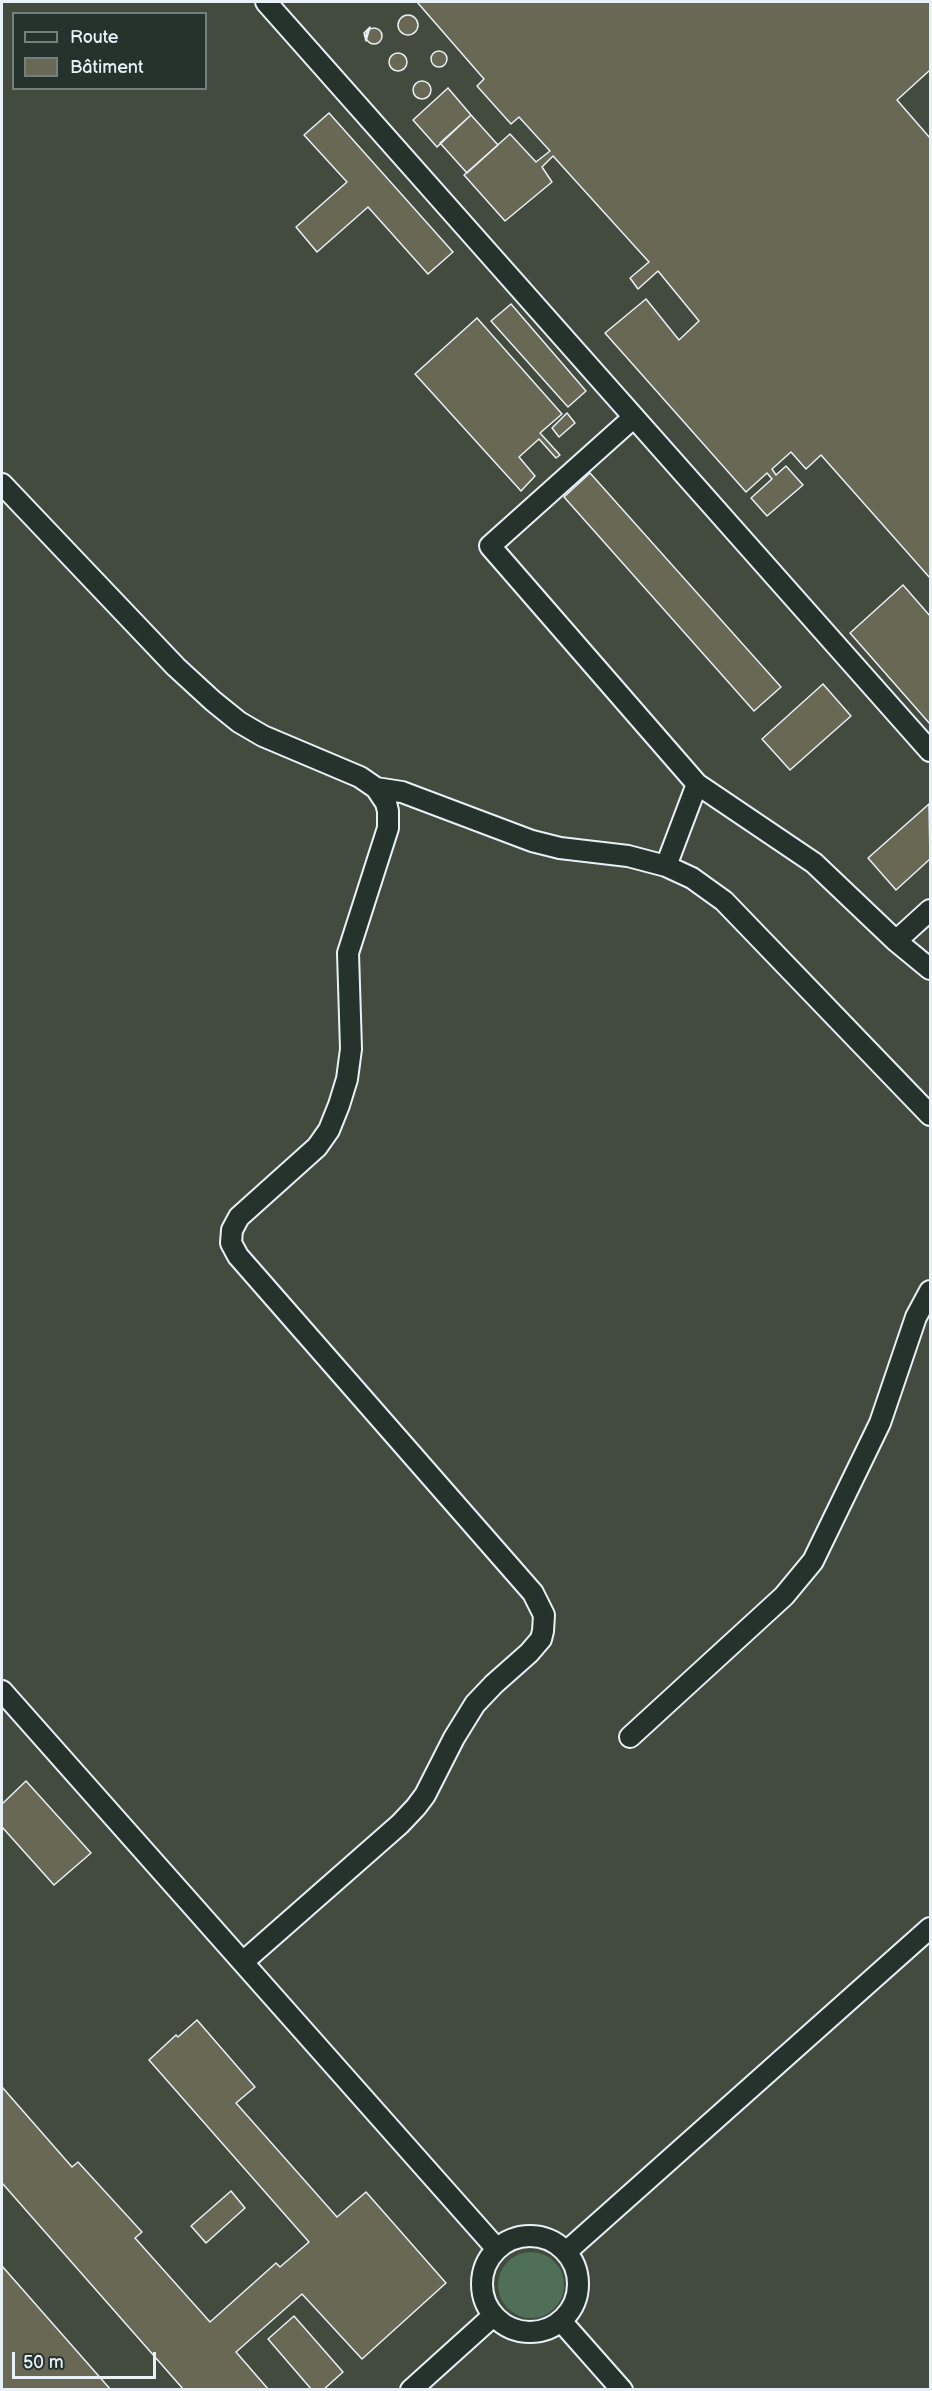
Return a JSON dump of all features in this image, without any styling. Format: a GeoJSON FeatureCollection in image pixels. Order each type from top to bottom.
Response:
{"type":"FeatureCollection","features":[{"type":"Feature","properties":{"kind":"street"},"geometry":{"type":"LineString","coordinates":[[266,2],[930,751]]}},
{"type":"Feature","properties":{"kind":"street"},"geometry":{"type":"LineString","coordinates":[[634,417],[490,546],[697,784],[814,863],[896,941],[930,969]]}},
{"type":"Feature","properties":{"kind":"street"},"geometry":{"type":"LineString","coordinates":[[2,484],[176,667],[227,713],[262,736],[350,772],[376,789],[386,803],[389,819],[348,953],[351,1049],[347,1079],[339,1105],[329,1130],[317,1147],[239,1216],[232,1230],[231,1243],[238,1256],[533,1593],[544,1615],[543,1631],[536,1647],[475,1704],[454,1738],[425,1795],[408,1816],[243,1962]]}},
{"type":"Feature","properties":{"kind":"street"},"geometry":{"type":"LineString","coordinates":[[666,867],[697,784]]}},
{"type":"Feature","properties":{"kind":"street"},"geometry":{"type":"LineString","coordinates":[[376,789],[402,792],[504,832],[546,845],[622,855],[666,867],[692,878],[724,901],[930,1114]]}},
{"type":"Feature","properties":{"kind":"street"},"geometry":{"type":"LineString","coordinates":[[896,941],[930,910]]}},
{"type":"Feature","properties":{"kind":"street"},"geometry":{"type":"LineString","coordinates":[[630,1737],[784,1596],[813,1561],[880,1423],[916,1317],[930,1291]]}},
{"type":"Feature","properties":{"kind":"street"},"geometry":{"type":"LineString","coordinates":[[2,1691],[497,2249]]}},
{"type":"Feature","properties":{"kind":"street"},"geometry":{"type":"LineString","coordinates":[[566,2252],[930,1928]]}},
{"type":"Feature","properties":{"kind":"street"},"geometry":{"type":"LineString","coordinates":[[532,2236],[548,2240],[566,2252],[575,2267],[578,2290],[572,2308],[561,2321],[546,2330],[529,2333],[507,2327],[494,2316],[485,2302],[481,2285],[484,2268],[497,2249],[511,2240],[532,2236]]}},
{"type":"Feature","properties":{"kind":"street"},"geometry":{"type":"LineString","coordinates":[[411,2390],[494,2316]]}},
{"type":"Feature","properties":{"kind":"street"},"geometry":{"type":"LineString","coordinates":[[561,2321],[622,2390]]}},
{"type":"Feature","properties":{"kind":"shaded area"},"geometry":{"type":"Polygon","coordinates":[[[2,2],[930,2],[930,2389],[2,2389],[2,2]]]}},
{"type":"Feature","properties":{"kind":"green space"},"geometry":{"type":"Polygon","coordinates":[[[531,2252],[543,2255],[554,2262],[561,2273],[564,2285],[561,2297],[554,2308],[543,2315],[531,2318],[519,2315],[508,2308],[501,2297],[498,2285],[501,2273],[508,2262],[519,2255],[531,2252]]]}},
{"type":"Feature","properties":{"kind":"building"},"geometry":{"type":"Polygon","coordinates":[[[417,2],[930,2],[930,70],[897,100],[930,138],[930,578],[821,455],[806,469],[791,452],[772,469],[776,475],[786,466],[803,485],[767,516],[751,498],[772,479],[767,473],[746,492],[605,333],[646,299],[679,340],[699,321],[658,271],[638,289],[630,278],[649,262],[553,156],[542,167],[552,182],[505,221],[464,175],[510,134],[536,162],[550,151],[519,117],[511,124],[477,86],[484,79],[417,2]]]}},
{"type":"Feature","properties":{"kind":"building"},"geometry":{"type":"Polygon","coordinates":[[[404,15],[412,15],[418,21],[418,29],[412,35],[404,35],[398,29],[398,21],[404,15]]]}},
{"type":"Feature","properties":{"kind":"building"},"geometry":{"type":"Polygon","coordinates":[[[370,27],[366,41],[364,33],[370,27]]]}},
{"type":"Feature","properties":{"kind":"building"},"geometry":{"type":"Polygon","coordinates":[[[371,28],[377,28],[382,36],[380,42],[371,44],[366,39],[366,33],[371,28]]]}},
{"type":"Feature","properties":{"kind":"building"},"geometry":{"type":"Polygon","coordinates":[[[436,51],[442,51],[447,59],[445,65],[436,67],[431,62],[431,56],[436,51]]]}},
{"type":"Feature","properties":{"kind":"building"},"geometry":{"type":"Polygon","coordinates":[[[394,53],[402,53],[407,58],[405,69],[394,71],[389,66],[389,58],[394,53]]]}},
{"type":"Feature","properties":{"kind":"building"},"geometry":{"type":"Polygon","coordinates":[[[418,81],[426,81],[431,86],[429,97],[418,99],[413,94],[413,86],[418,81]]]}},
{"type":"Feature","properties":{"kind":"building"},"geometry":{"type":"Polygon","coordinates":[[[448,88],[471,115],[437,147],[413,120],[448,88]]]}},
{"type":"Feature","properties":{"kind":"building"},"geometry":{"type":"Polygon","coordinates":[[[329,113],[453,252],[428,274],[368,207],[317,252],[296,227],[347,182],[304,135],[329,113]]]}},
{"type":"Feature","properties":{"kind":"building"},"geometry":{"type":"Polygon","coordinates":[[[471,115],[498,145],[467,173],[440,143],[471,115]]]}},
{"type":"Feature","properties":{"kind":"building"},"geometry":{"type":"Polygon","coordinates":[[[511,304],[586,391],[568,407],[491,321],[511,304]]]}},
{"type":"Feature","properties":{"kind":"building"},"geometry":{"type":"Polygon","coordinates":[[[477,318],[562,414],[540,433],[560,455],[556,458],[539,439],[519,457],[535,476],[521,491],[415,374],[477,318]]]}},
{"type":"Feature","properties":{"kind":"building"},"geometry":{"type":"Polygon","coordinates":[[[567,413],[575,423],[559,437],[552,428],[567,413]]]}},
{"type":"Feature","properties":{"kind":"building"},"geometry":{"type":"Polygon","coordinates":[[[590,473],[781,687],[754,711],[564,497],[590,473]]]}},
{"type":"Feature","properties":{"kind":"building"},"geometry":{"type":"Polygon","coordinates":[[[903,585],[930,616],[930,724],[850,633],[903,585]]]}},
{"type":"Feature","properties":{"kind":"building"},"geometry":{"type":"Polygon","coordinates":[[[823,684],[851,716],[790,770],[762,739],[823,684]]]}},
{"type":"Feature","properties":{"kind":"building"},"geometry":{"type":"Polygon","coordinates":[[[929,804],[930,859],[896,890],[868,858],[929,804]]]}},
{"type":"Feature","properties":{"kind":"building"},"geometry":{"type":"Polygon","coordinates":[[[26,1781],[91,1853],[54,1885],[2,1827],[2,1804],[26,1781]]]}},
{"type":"Feature","properties":{"kind":"building"},"geometry":{"type":"Polygon","coordinates":[[[197,2020],[255,2087],[236,2103],[337,2217],[366,2192],[446,2283],[362,2359],[302,2294],[236,2352],[269,2390],[184,2390],[2,2183],[2,2087],[72,2167],[78,2162],[142,2232],[135,2238],[210,2322],[276,2263],[280,2267],[309,2242],[149,2060],[176,2035],[178,2037],[197,2020]]]}},
{"type":"Feature","properties":{"kind":"building"},"geometry":{"type":"Polygon","coordinates":[[[231,2191],[245,2208],[206,2243],[191,2226],[231,2191]]]}},
{"type":"Feature","properties":{"kind":"building"},"geometry":{"type":"Polygon","coordinates":[[[2,2266],[111,2390],[2,2390],[2,2266]]]}},
{"type":"Feature","properties":{"kind":"building"},"geometry":{"type":"Polygon","coordinates":[[[294,2316],[343,2372],[323,2390],[312,2390],[268,2339],[294,2316]]]}}]}
